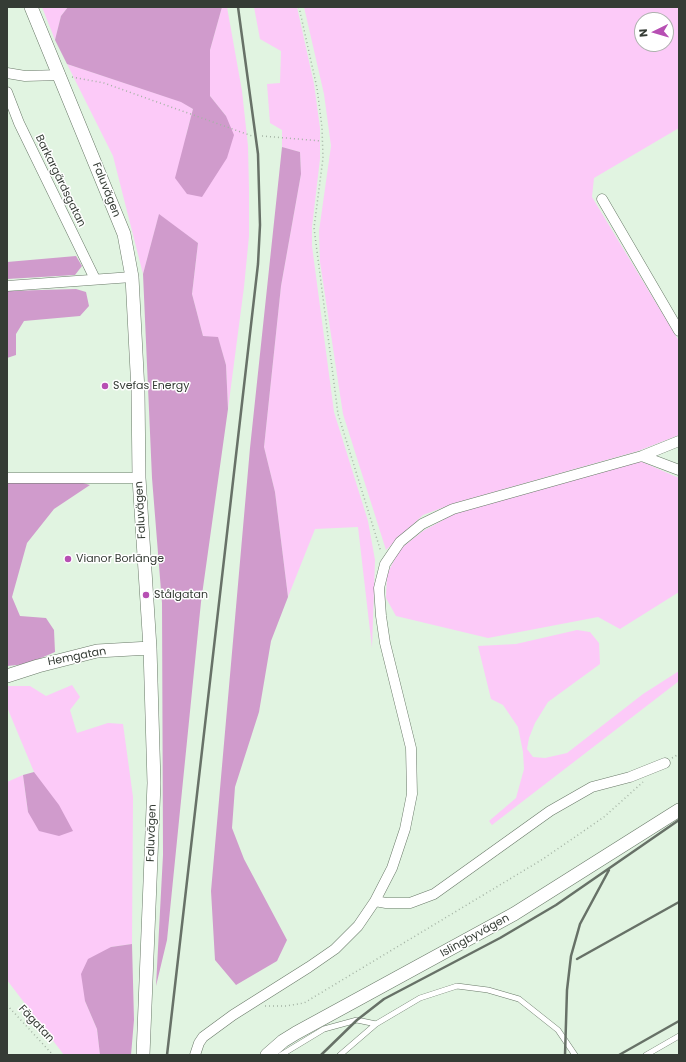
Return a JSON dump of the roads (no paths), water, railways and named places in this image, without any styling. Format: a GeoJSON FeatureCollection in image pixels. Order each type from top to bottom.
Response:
{"type":"FeatureCollection","features":[{"type":"Feature","properties":{"kind":"street","name":"Faluvägen"},"geometry":{"type":"LineString","coordinates":[[31,7],[124,234],[132,277],[138,390],[139,478],[150,648],[154,783],[144,1055]]}},
{"type":"Feature","properties":{"kind":"street"},"geometry":{"type":"LineString","coordinates":[[7,73],[25,76],[60,75]]}},
{"type":"Feature","properties":{"kind":"street","name":"Barkargärdsgatan"},"geometry":{"type":"LineString","coordinates":[[7,92],[19,123],[95,279]]}},
{"type":"Feature","properties":{"kind":"street"},"geometry":{"type":"LineString","coordinates":[[602,199],[679,331]]}},
{"type":"Feature","properties":{"kind":"street"},"geometry":{"type":"LineString","coordinates":[[7,286],[132,277]]}},
{"type":"Feature","properties":{"kind":"street"},"geometry":{"type":"LineString","coordinates":[[195,1055],[203,1037],[335,949],[358,926],[375,901],[392,868],[406,829],[412,794],[411,748],[385,643],[381,616],[380,588],[385,564],[400,542],[422,524],[453,509],[642,456],[679,441]]}},
{"type":"Feature","properties":{"kind":"street"},"geometry":{"type":"LineString","coordinates":[[642,456],[679,470]]}},
{"type":"Feature","properties":{"kind":"street"},"geometry":{"type":"LineString","coordinates":[[7,478],[139,478]]}},
{"type":"Feature","properties":{"kind":"street","name":"Hemgatan"},"geometry":{"type":"LineString","coordinates":[[7,676],[38,666],[97,651],[150,648]]}},
{"type":"Feature","properties":{"kind":"street"},"geometry":{"type":"LineString","coordinates":[[375,901],[386,903],[410,903],[434,894],[550,812],[592,787],[630,777],[665,763]]}},
{"type":"Feature","properties":{"kind":"street","name":"Islingbyvägen"},"geometry":{"type":"LineString","coordinates":[[267,1055],[283,1041],[296,1033],[514,914],[679,810]]}},
{"type":"Feature","properties":{"kind":"lane"},"geometry":{"type":"LineString","coordinates":[[340,1055],[376,1024],[420,998],[438,990],[457,986],[488,990],[519,999],[558,1030],[575,1055]]}},
{"type":"Feature","properties":{"kind":"lane"},"geometry":{"type":"LineString","coordinates":[[282,1055],[324,1029],[357,1020],[376,1024]]}},
{"type":"Feature","properties":{"kind":"lane"},"geometry":{"type":"LineString","coordinates":[[646,1055],[679,1036]]}},
{"type":"Feature","properties":{"kind":"railway"},"geometry":{"type":"LineString","coordinates":[[167,1055],[258,264],[260,225],[258,154],[238,7]]}},
{"type":"Feature","properties":{"kind":"railway"},"geometry":{"type":"LineString","coordinates":[[321,1055],[357,1020],[384,999],[500,938],[556,905],[679,820]]}},
{"type":"Feature","properties":{"kind":"railway"},"geometry":{"type":"LineString","coordinates":[[565,1055],[567,990],[571,956],[580,924],[609,870]]}},
{"type":"Feature","properties":{"kind":"railway"},"geometry":{"type":"LineString","coordinates":[[577,959],[679,902]]}},
{"type":"Feature","properties":{"kind":"railway"},"geometry":{"type":"LineString","coordinates":[[619,1055],[679,1021]]}},
{"type":"Feature","properties":{"kind":"place","name":"Svefas Energy"},"geometry":{"type":"Point","coordinates":[105,386]}},
{"type":"Feature","properties":{"kind":"place","name":"Vianor Borlänge"},"geometry":{"type":"Point","coordinates":[68,559]}},
{"type":"Feature","properties":{"kind":"place","name":"Stålgatan"},"geometry":{"type":"Point","coordinates":[146,595]}}]}
